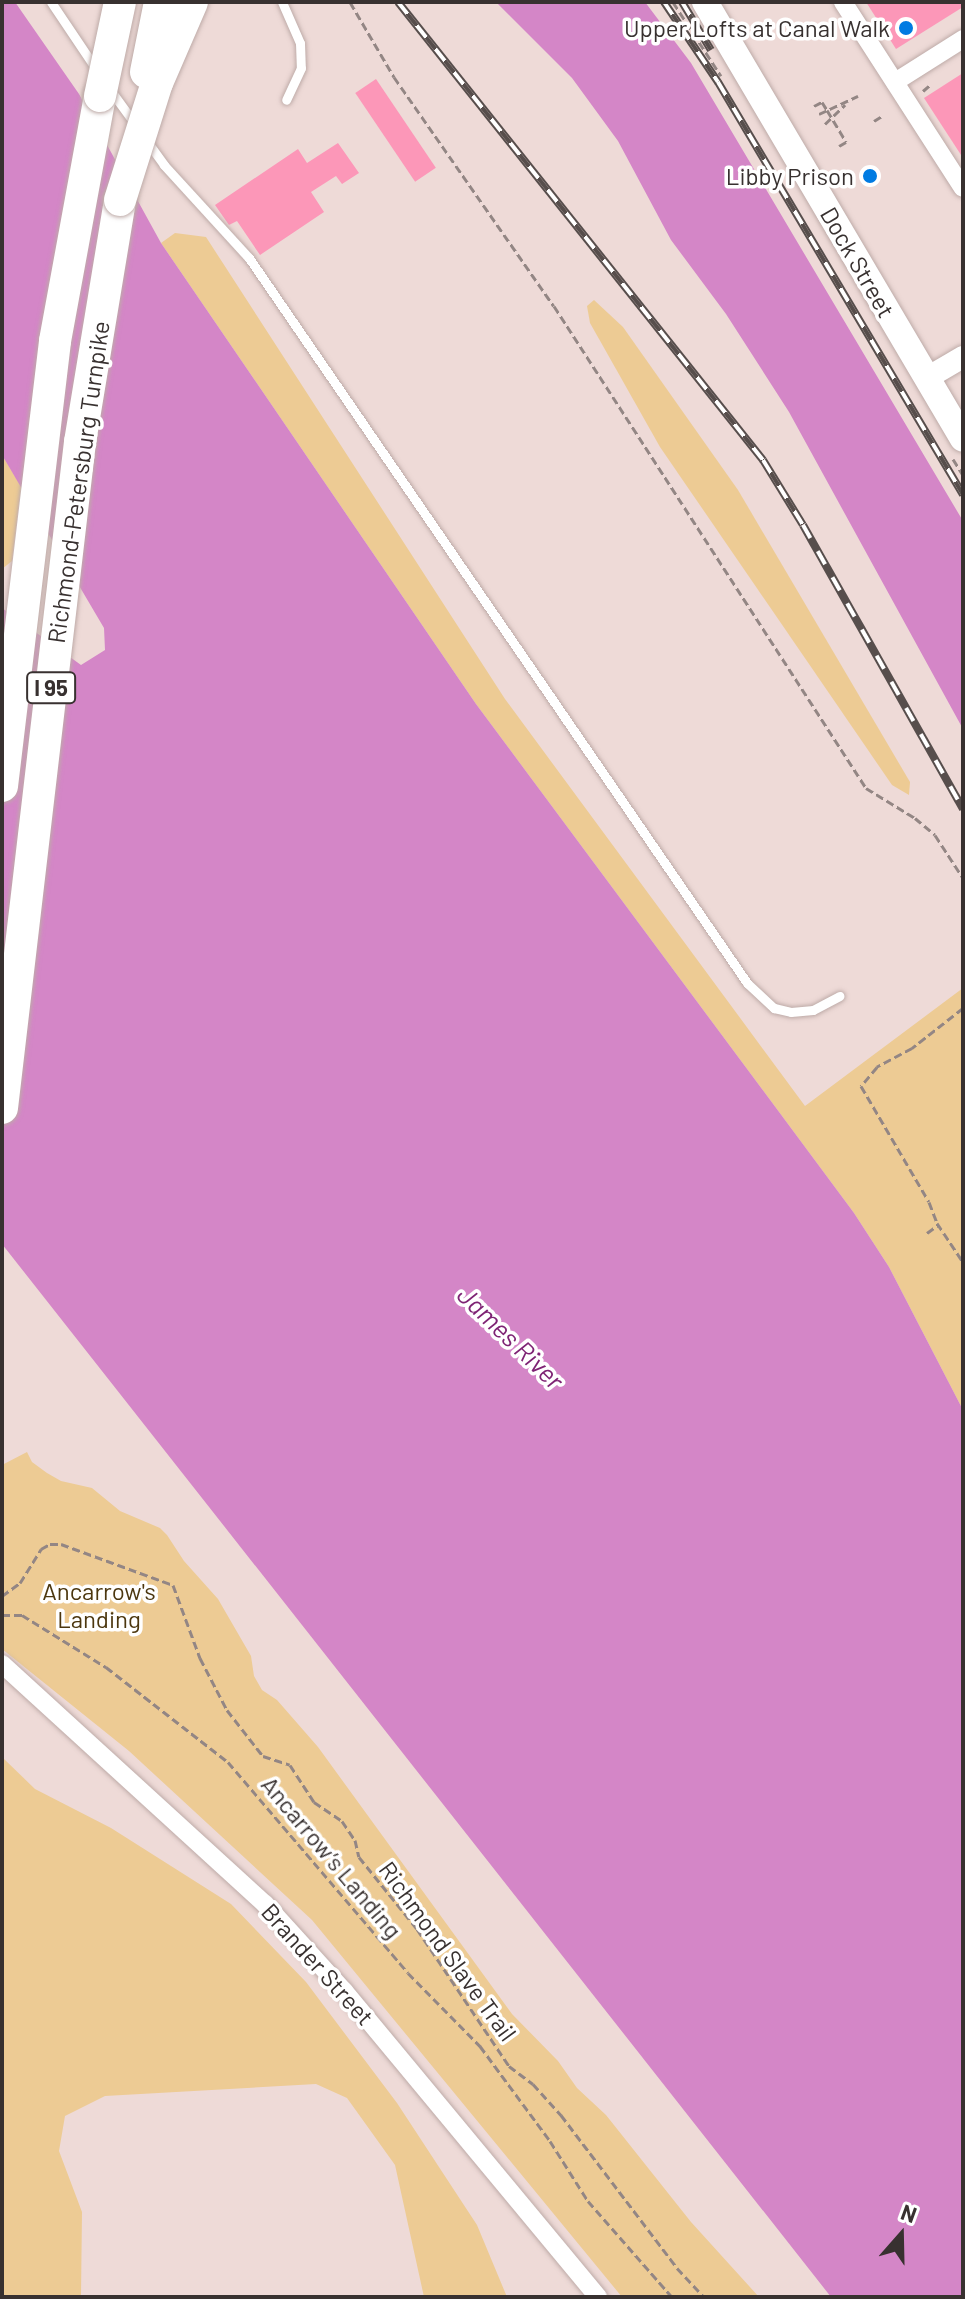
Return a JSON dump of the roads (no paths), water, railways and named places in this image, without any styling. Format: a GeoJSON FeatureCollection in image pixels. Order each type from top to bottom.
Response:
{"type":"FeatureCollection","features":[{"type":"Feature","properties":{"kind":"highway","name":"Richmond-Petersburg Turnpike"},"geometry":{"type":"LineString","coordinates":[[2,786],[55,341],[120,2]]}},
{"type":"Feature","properties":{"kind":"highway","name":"Richmond-Petersburg Turnpike"},"geometry":{"type":"LineString","coordinates":[[2,1108],[80,442],[120,200],[160,2]]}},
{"type":"Feature","properties":{"kind":"highway"},"geometry":{"type":"LineString","coordinates":[[120,200],[157,83],[192,2]]}},
{"type":"Feature","properties":{"kind":"main road","name":"Dock Street"},"geometry":{"type":"LineString","coordinates":[[705,2],[963,439]]}},
{"type":"Feature","properties":{"kind":"street"},"geometry":{"type":"LineString","coordinates":[[843,2],[963,188]]}},
{"type":"Feature","properties":{"kind":"street"},"geometry":{"type":"LineString","coordinates":[[895,82],[963,39]]}},
{"type":"Feature","properties":{"kind":"street"},"geometry":{"type":"LineString","coordinates":[[927,378],[963,357]]}},
{"type":"Feature","properties":{"kind":"street","name":"Brander Street"},"geometry":{"type":"LineString","coordinates":[[2,1664],[265,1904],[344,1991],[598,2297]]}},
{"type":"Feature","properties":{"kind":"lane"},"geometry":{"type":"LineString","coordinates":[[51,2],[164,165],[249,258],[747,983],[774,1008],[791,1012],[813,1010],[839,996]]}},
{"type":"Feature","properties":{"kind":"lane"},"geometry":{"type":"LineString","coordinates":[[282,2],[300,43],[301,68],[286,100]]}},
{"type":"Feature","properties":{"kind":"water","name":"James River"},"geometry":{"type":"Polygon","coordinates":[[[2,2],[15,2],[79,94],[161,243],[476,704],[854,1213],[889,1267],[963,1410],[963,2297],[831,2297],[2,1244],[2,608],[81,665],[105,650],[104,628],[2,455],[2,2]]]}},
{"type":"Feature","properties":{"kind":"water"},"geometry":{"type":"Polygon","coordinates":[[[496,2],[645,2],[691,63],[963,521],[963,729],[789,412],[726,314],[671,240],[618,141],[572,78],[496,2]]]}},
{"type":"Feature","properties":{"kind":"railway"},"geometry":{"type":"LineString","coordinates":[[398,2],[763,460],[963,809]]}},
{"type":"Feature","properties":{"kind":"railway"},"geometry":{"type":"LineString","coordinates":[[664,2],[718,82],[963,495]]}},
{"type":"Feature","properties":{"kind":"railway"},"geometry":{"type":"LineString","coordinates":[[682,2],[711,50]]}},
{"type":"Feature","properties":{"kind":"place","name":"Upper Lofts at Canal Walk"},"geometry":{"type":"Point","coordinates":[906,28]}},
{"type":"Feature","properties":{"kind":"place","name":"Libby Prison"},"geometry":{"type":"Point","coordinates":[870,176]}},
{"type":"Feature","properties":{"kind":"park label","name":"Ancarrow's Landing"},"geometry":{"type":"Point","coordinates":[99,1605]}}]}
